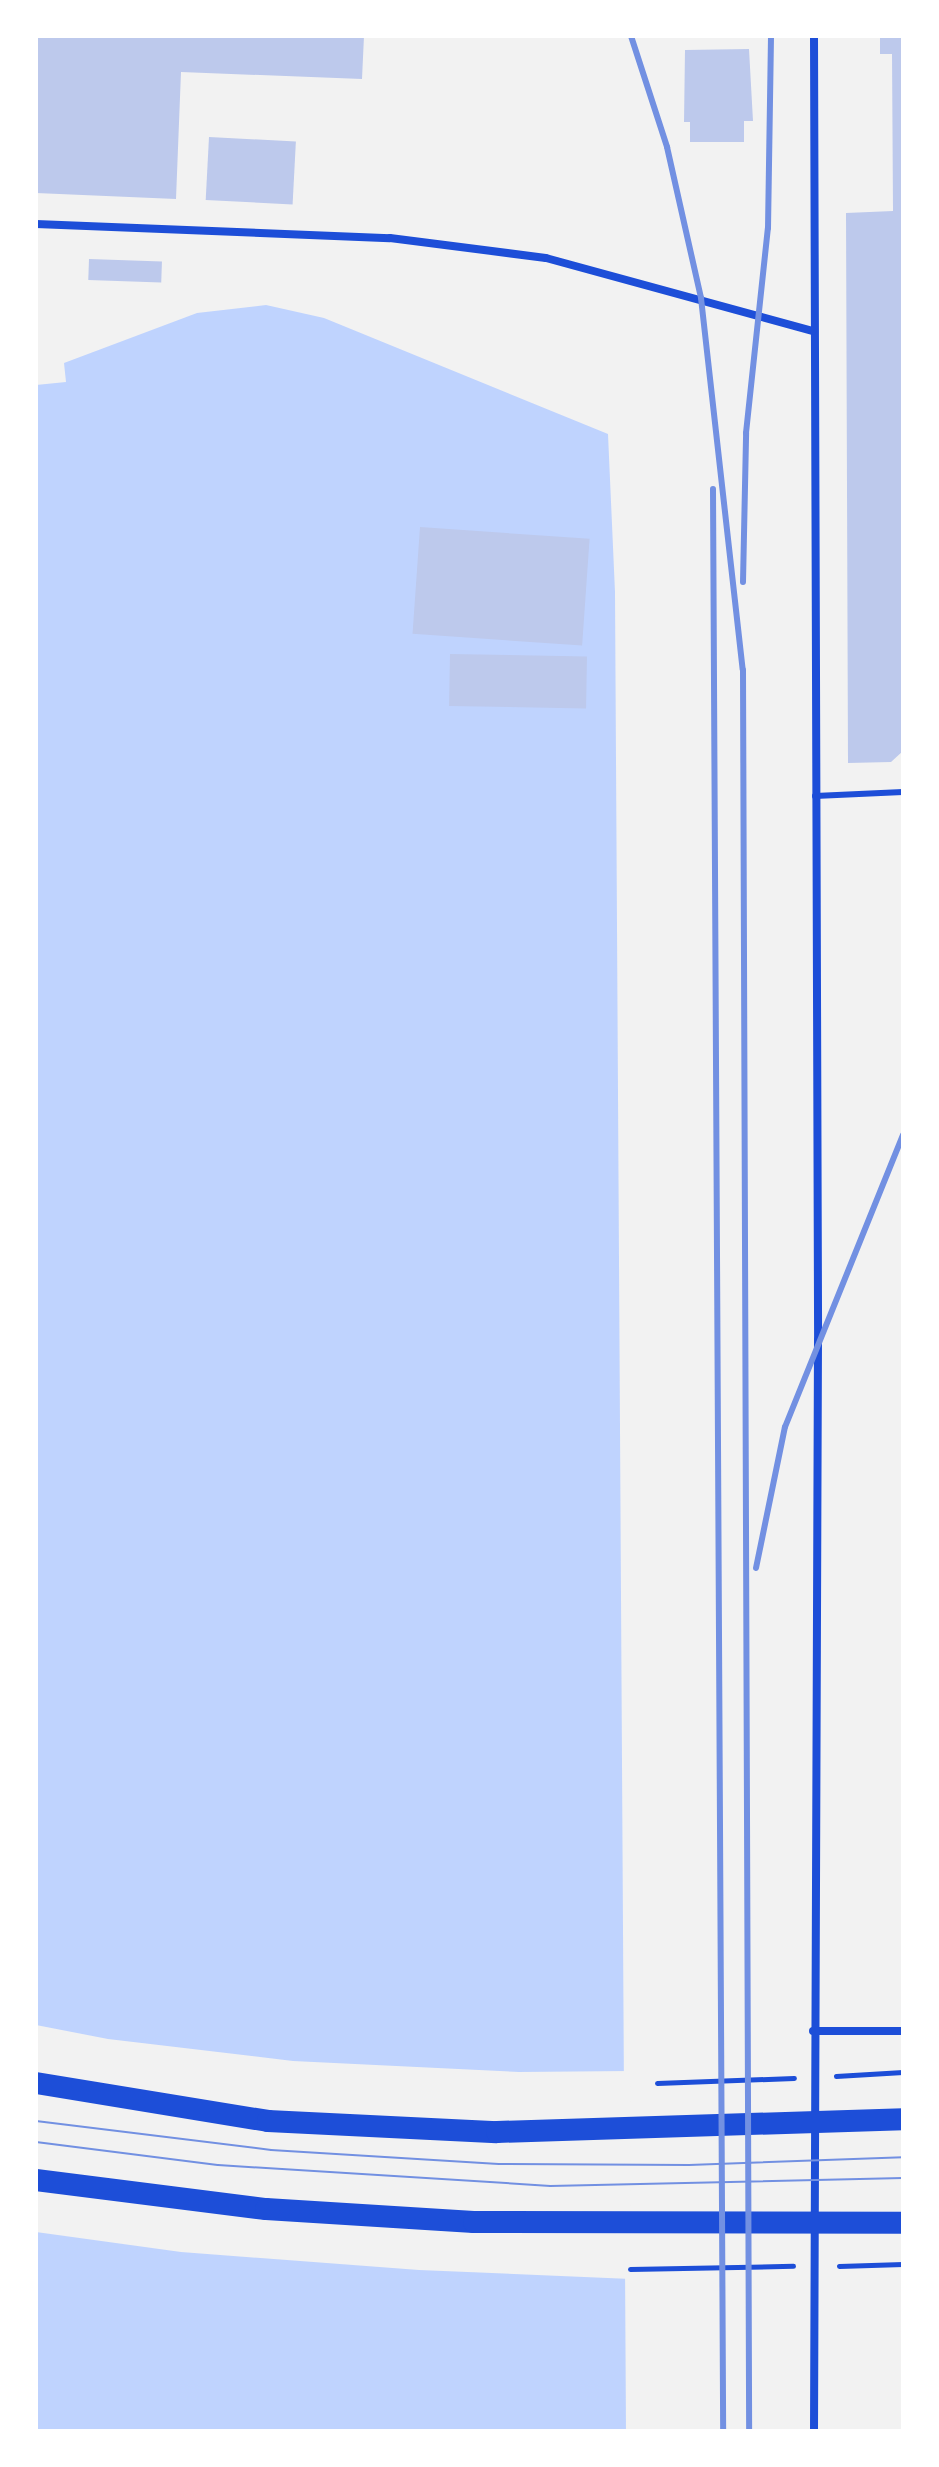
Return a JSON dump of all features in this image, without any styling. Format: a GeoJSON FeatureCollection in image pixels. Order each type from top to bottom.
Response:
{"type":"FeatureCollection","features":[{"type":"Feature","properties":{"kind":"highway"},"geometry":{"type":"LineString","coordinates":[[36,2083],[268,2121],[481,2132],[903,2119]]}},
{"type":"Feature","properties":{"kind":"highway"},"geometry":{"type":"LineString","coordinates":[[36,2180],[266,2209],[474,2222],[903,2223]]}},
{"type":"Feature","properties":{"kind":"street"},"geometry":{"type":"LineString","coordinates":[[814,36],[812,331],[818,1340],[813,2031],[814,2431]]}},
{"type":"Feature","properties":{"kind":"street"},"geometry":{"type":"LineString","coordinates":[[36,224],[390,238],[546,258],[812,331]]}},
{"type":"Feature","properties":{"kind":"street"},"geometry":{"type":"LineString","coordinates":[[813,2031],[903,2031]]}},
{"type":"Feature","properties":{"kind":"lane"},"geometry":{"type":"LineString","coordinates":[[815,796],[903,792]]}},
{"type":"Feature","properties":{"kind":"path"},"geometry":{"type":"LineString","coordinates":[[832,2076],[903,2072]]}},
{"type":"Feature","properties":{"kind":"path"},"geometry":{"type":"LineString","coordinates":[[657,2083],[800,2077]]}},
{"type":"Feature","properties":{"kind":"path"},"geometry":{"type":"LineString","coordinates":[[833,2266],[903,2264]]}},
{"type":"Feature","properties":{"kind":"path"},"geometry":{"type":"LineString","coordinates":[[630,2269],[802,2266]]}},
{"type":"Feature","properties":{"kind":"water"},"geometry":{"type":"Polygon","coordinates":[[[266,305],[324,318],[608,434],[615,592],[626,2431],[36,2431],[36,385],[66,382],[64,363],[197,313],[266,305]]]}},
{"type":"Feature","properties":{"kind":"pier"},"geometry":{"type":"Polygon","coordinates":[[[36,2025],[108,2039],[293,2061],[519,2072],[630,2071],[631,2279],[419,2270],[181,2252],[36,2232],[36,2025]]]}},
{"type":"Feature","properties":{"kind":"building"},"geometry":{"type":"Polygon","coordinates":[[[36,36],[364,36],[362,79],[181,72],[176,199],[36,193],[36,36]]]}},
{"type":"Feature","properties":{"kind":"building"},"geometry":{"type":"Polygon","coordinates":[[[880,36],[903,36],[903,751],[891,762],[848,763],[846,213],[893,211],[892,54],[880,54],[880,36]]]}},
{"type":"Feature","properties":{"kind":"building"},"geometry":{"type":"Polygon","coordinates":[[[749,49],[753,121],[744,121],[744,142],[690,142],[690,122],[684,122],[685,50],[749,49]]]}},
{"type":"Feature","properties":{"kind":"building"},"geometry":{"type":"Polygon","coordinates":[[[209,137],[296,142],[293,204],[206,200],[209,137]]]}},
{"type":"Feature","properties":{"kind":"building"},"geometry":{"type":"Polygon","coordinates":[[[89,259],[162,262],[161,283],[88,280],[89,259]]]}},
{"type":"Feature","properties":{"kind":"building"},"geometry":{"type":"Polygon","coordinates":[[[420,527],[590,539],[582,646],[413,634],[420,527]]]}},
{"type":"Feature","properties":{"kind":"building"},"geometry":{"type":"Polygon","coordinates":[[[450,654],[587,656],[586,708],[449,706],[450,654]]]}},
{"type":"Feature","properties":{"kind":"tram line"},"geometry":{"type":"LineString","coordinates":[[36,2121],[271,2150],[499,2164],[689,2165],[903,2157]]}},
{"type":"Feature","properties":{"kind":"tram line"},"geometry":{"type":"LineString","coordinates":[[36,2142],[218,2165],[550,2186],[903,2178]]}},
{"type":"Feature","properties":{"kind":"railway"},"geometry":{"type":"LineString","coordinates":[[631,36],[667,147],[701,298],[743,670],[749,2431]]}},
{"type":"Feature","properties":{"kind":"railway"},"geometry":{"type":"LineString","coordinates":[[743,582],[746,433],[768,228],[771,36]]}},
{"type":"Feature","properties":{"kind":"railway"},"geometry":{"type":"LineString","coordinates":[[713,489],[723,2431]]}},
{"type":"Feature","properties":{"kind":"railway"},"geometry":{"type":"LineString","coordinates":[[756,1568],[785,1427],[903,1135]]}}]}
